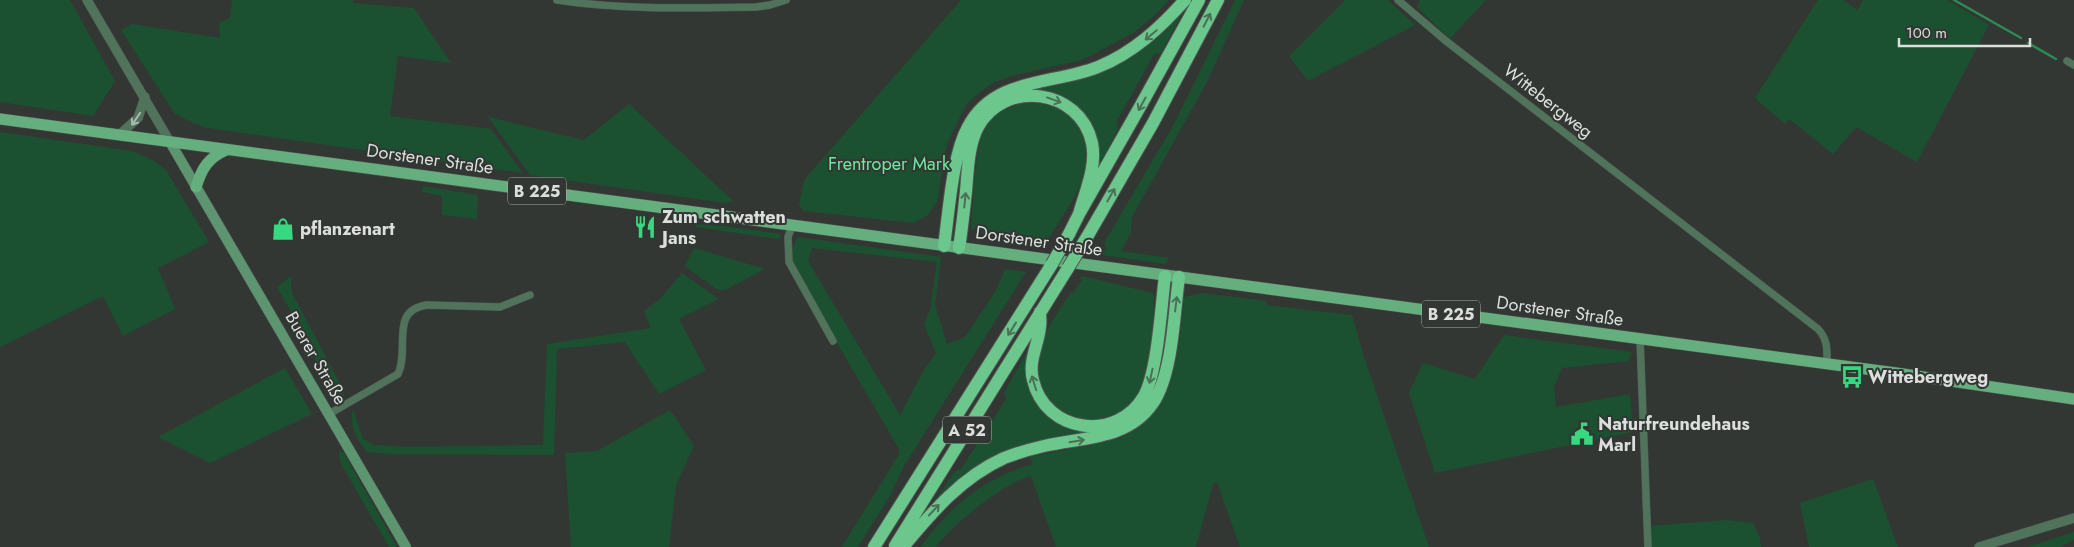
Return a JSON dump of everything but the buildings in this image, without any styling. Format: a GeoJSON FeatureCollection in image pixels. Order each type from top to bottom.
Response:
{"type":"FeatureCollection","features":[{"type":"Feature","properties":{"kind":"highway"},"geometry":{"type":"LineString","coordinates":[[944,246],[955,170],[962,141],[968,126],[987,103],[1012,88],[1075,74],[1116,59],[1151,35],[1185,0]]}},
{"type":"Feature","properties":{"kind":"highway","name":"A 52"},"geometry":{"type":"LineString","coordinates":[[874,547],[1038,288],[1069,234],[1078,214],[1142,106],[1199,0]]}},
{"type":"Feature","properties":{"kind":"highway","name":"A 52"},"geometry":{"type":"LineString","coordinates":[[894,547],[1040,312],[1055,291],[1153,123],[1218,0]]}},
{"type":"Feature","properties":{"kind":"highway"},"geometry":{"type":"LineString","coordinates":[[960,248],[968,171],[975,133],[991,111],[1012,98],[1029,95],[1052,98],[1072,109],[1082,121],[1091,139],[1093,160],[1078,214]]}},
{"type":"Feature","properties":{"kind":"highway"},"geometry":{"type":"LineString","coordinates":[[1040,312],[1040,328],[1031,367],[1033,381],[1038,394],[1055,414],[1065,420],[1094,427],[1107,425],[1117,422],[1130,414],[1140,402],[1147,389],[1159,328],[1165,276]]}},
{"type":"Feature","properties":{"kind":"highway"},"geometry":{"type":"LineString","coordinates":[[903,547],[944,499],[986,468],[1005,458],[1045,446],[1116,432],[1132,424],[1143,415],[1154,401],[1164,377],[1179,278]]}},
{"type":"Feature","properties":{"kind":"main road","name":"Dorstener Straße"},"geometry":{"type":"LineString","coordinates":[[0,119],[1826,364],[2074,399]]}},
{"type":"Feature","properties":{"kind":"main road","name":"Buerer Straße"},"geometry":{"type":"LineString","coordinates":[[170,142],[406,547]]}},
{"type":"Feature","properties":{"kind":"main road"},"geometry":{"type":"LineString","coordinates":[[196,187],[204,166],[210,158],[227,150]]}},
{"type":"Feature","properties":{"kind":"street","name":"Buerer Straße"},"geometry":{"type":"LineString","coordinates":[[87,0],[170,142]]}},
{"type":"Feature","properties":{"kind":"street"},"geometry":{"type":"LineString","coordinates":[[557,0],[585,4],[665,8],[762,6],[786,0]]}},
{"type":"Feature","properties":{"kind":"street","name":"Wittebergweg"},"geometry":{"type":"LineString","coordinates":[[1398,0],[1446,41],[1818,329],[1825,336],[1827,344],[1826,364]]}},
{"type":"Feature","properties":{"kind":"street"},"geometry":{"type":"LineString","coordinates":[[2067,61],[2074,65]]}},
{"type":"Feature","properties":{"kind":"street"},"geometry":{"type":"LineString","coordinates":[[119,135],[138,118],[144,97]]}},
{"type":"Feature","properties":{"kind":"street"},"geometry":{"type":"LineString","coordinates":[[792,226],[788,238],[789,262],[833,341]]}},
{"type":"Feature","properties":{"kind":"street"},"geometry":{"type":"LineString","coordinates":[[328,414],[398,374],[403,359],[404,322],[410,311],[419,306],[500,306],[530,295]]}},
{"type":"Feature","properties":{"kind":"street"},"geometry":{"type":"LineString","coordinates":[[1640,339],[1648,547]]}},
{"type":"Feature","properties":{"kind":"street"},"geometry":{"type":"LineString","coordinates":[[1979,547],[2074,518]]}},
{"type":"Feature","properties":{"kind":"green space"},"geometry":{"type":"Polygon","coordinates":[[[0,0],[70,0],[115,81],[93,116],[0,102],[0,0]]]}},
{"type":"Feature","properties":{"kind":"green space"},"geometry":{"type":"Polygon","coordinates":[[[232,0],[353,0],[353,3],[414,8],[451,63],[398,56],[390,116],[491,129],[523,173],[208,128],[175,114],[121,30],[132,24],[220,38],[219,23],[230,18],[232,0]]]}},
{"type":"Feature","properties":{"kind":"green space","name":"Frentroper Mark"},"geometry":{"type":"Polygon","coordinates":[[[961,0],[1169,0],[1156,14],[1133,33],[1082,60],[1015,75],[992,83],[978,94],[966,105],[947,143],[937,202],[927,216],[913,223],[804,211],[799,205],[804,180],[961,0]]]}},
{"type":"Feature","properties":{"kind":"green space"},"geometry":{"type":"Polygon","coordinates":[[[1235,0],[1244,0],[1208,80],[1132,217],[1131,232],[1121,251],[1169,258],[1165,264],[1095,254],[1099,249],[1107,250],[1104,243],[1173,126],[1235,0]]]}},
{"type":"Feature","properties":{"kind":"green space"},"geometry":{"type":"Polygon","coordinates":[[[1345,0],[1388,0],[1415,25],[1308,81],[1289,56],[1345,0]]]}},
{"type":"Feature","properties":{"kind":"green space"},"geometry":{"type":"Polygon","coordinates":[[[1420,0],[1486,0],[1450,39],[1417,7],[1420,0]]]}},
{"type":"Feature","properties":{"kind":"green space"},"geometry":{"type":"Polygon","coordinates":[[[1818,0],[1843,0],[1857,10],[1863,0],[1947,0],[1989,25],[1917,162],[1856,127],[1833,154],[1789,119],[1785,124],[1755,98],[1818,0]]]}},
{"type":"Feature","properties":{"kind":"green space"},"geometry":{"type":"Polygon","coordinates":[[[1179,12],[1182,14],[1161,53],[1154,54],[1117,121],[1118,129],[1096,171],[1087,123],[1025,92],[1035,86],[1073,79],[1179,12]]]}},
{"type":"Feature","properties":{"kind":"green space"},"geometry":{"type":"Polygon","coordinates":[[[1025,102],[1047,104],[1066,113],[1076,124],[1084,140],[1087,155],[1085,171],[1079,187],[1044,246],[981,233],[982,229],[975,227],[974,230],[971,229],[979,141],[991,119],[1001,111],[1025,102]]]}},
{"type":"Feature","properties":{"kind":"green space"},"geometry":{"type":"Polygon","coordinates":[[[629,104],[733,201],[725,203],[530,175],[488,117],[584,140],[629,104]]]}},
{"type":"Feature","properties":{"kind":"green space"},"geometry":{"type":"Polygon","coordinates":[[[0,132],[132,151],[151,159],[166,170],[209,242],[158,268],[175,309],[123,336],[103,296],[0,347],[0,132]]]}},
{"type":"Feature","properties":{"kind":"green space"},"geometry":{"type":"Polygon","coordinates":[[[423,186],[478,195],[477,219],[442,215],[442,196],[422,192],[423,186]]]}},
{"type":"Feature","properties":{"kind":"green space"},"geometry":{"type":"Polygon","coordinates":[[[696,224],[775,233],[780,234],[781,237],[778,239],[696,227],[696,224]]]}},
{"type":"Feature","properties":{"kind":"green space"},"geometry":{"type":"Polygon","coordinates":[[[798,237],[941,257],[935,305],[947,344],[965,337],[995,292],[1005,269],[1026,272],[904,466],[890,496],[858,547],[842,547],[899,454],[899,449],[837,343],[793,262],[792,249],[798,237]],[[812,248],[808,261],[900,415],[925,368],[936,353],[924,324],[930,310],[937,262],[812,248]]]}},
{"type":"Feature","properties":{"kind":"green space"},"geometry":{"type":"Polygon","coordinates":[[[694,248],[765,269],[727,289],[716,289],[685,266],[694,248]]]}},
{"type":"Feature","properties":{"kind":"green space"},"geometry":{"type":"Polygon","coordinates":[[[682,273],[719,299],[679,319],[706,370],[659,394],[625,342],[557,349],[554,455],[392,454],[367,452],[357,437],[352,421],[353,409],[363,439],[375,445],[405,447],[543,445],[547,344],[651,328],[644,311],[660,299],[682,273]]]}},
{"type":"Feature","properties":{"kind":"green space"},"geometry":{"type":"Polygon","coordinates":[[[291,276],[293,295],[343,389],[344,396],[330,392],[324,384],[319,367],[304,335],[277,287],[291,276]]]}},
{"type":"Feature","properties":{"kind":"green space"},"geometry":{"type":"Polygon","coordinates":[[[1082,276],[1153,293],[1154,298],[1150,357],[1142,388],[1133,402],[1121,412],[1106,418],[1091,420],[1075,417],[1061,410],[1049,400],[1037,372],[1038,356],[1045,337],[1054,318],[1071,292],[1074,292],[1082,280],[1080,279],[1082,276]]]}},
{"type":"Feature","properties":{"kind":"green space"},"geometry":{"type":"Polygon","coordinates":[[[1203,293],[1266,301],[1266,305],[1352,315],[1364,357],[1429,547],[1240,547],[1217,482],[1213,484],[1196,547],[1056,547],[1031,476],[1008,486],[994,495],[953,528],[936,547],[920,547],[944,519],[969,496],[998,478],[1033,464],[1030,457],[1118,439],[1137,428],[1152,414],[1163,397],[1170,379],[1180,338],[1184,297],[1203,293]]]}},
{"type":"Feature","properties":{"kind":"green space"},"geometry":{"type":"Polygon","coordinates":[[[1504,335],[1632,352],[1628,361],[1562,368],[1554,386],[1556,407],[1630,394],[1633,432],[1435,473],[1409,393],[1423,363],[1475,379],[1504,335]]]}},
{"type":"Feature","properties":{"kind":"green space"},"geometry":{"type":"Polygon","coordinates":[[[1028,350],[1045,412],[1102,430],[1037,443],[935,504],[933,503],[955,471],[961,469],[1006,399],[1004,393],[1028,350]]]}},
{"type":"Feature","properties":{"kind":"green space"},"geometry":{"type":"Polygon","coordinates":[[[285,368],[312,414],[210,463],[158,437],[285,368]]]}},
{"type":"Feature","properties":{"kind":"green space"},"geometry":{"type":"Polygon","coordinates":[[[670,410],[694,446],[676,485],[669,547],[571,547],[565,453],[597,451],[670,410]]]}},
{"type":"Feature","properties":{"kind":"green space"},"geometry":{"type":"Polygon","coordinates":[[[339,450],[344,453],[397,547],[389,547],[340,462],[339,450]]]}},
{"type":"Feature","properties":{"kind":"green space"},"geometry":{"type":"Polygon","coordinates":[[[1873,479],[1898,547],[1809,547],[1800,503],[1873,479]]]}},
{"type":"Feature","properties":{"kind":"green space"},"geometry":{"type":"Polygon","coordinates":[[[1727,520],[1753,523],[1760,538],[1761,547],[1651,547],[1650,526],[1727,520]]]}},
{"type":"Feature","properties":{"kind":"green space"},"geometry":{"type":"Polygon","coordinates":[[[2074,532],[2074,540],[2060,547],[2027,547],[2074,532]]]}},
{"type":"Feature","properties":{"kind":"waterway"},"geometry":{"type":"LineString","coordinates":[[1954,0],[2021,38]]}},
{"type":"Feature","properties":{"kind":"waterway"},"geometry":{"type":"LineString","coordinates":[[2028,43],[2056,59]]}},
{"type":"Feature","properties":{"kind":"place","name":"Zum schwatten Jans"},"geometry":{"type":"Point","coordinates":[645,227]}},
{"type":"Feature","properties":{"kind":"place","name":"pflanzenart"},"geometry":{"type":"Point","coordinates":[283,229]}},
{"type":"Feature","properties":{"kind":"place","name":"Wittebergweg"},"geometry":{"type":"Point","coordinates":[1852,377]}},
{"type":"Feature","properties":{"kind":"place","name":"Naturfreundehaus Marl"},"geometry":{"type":"Point","coordinates":[1582,434]}}]}
